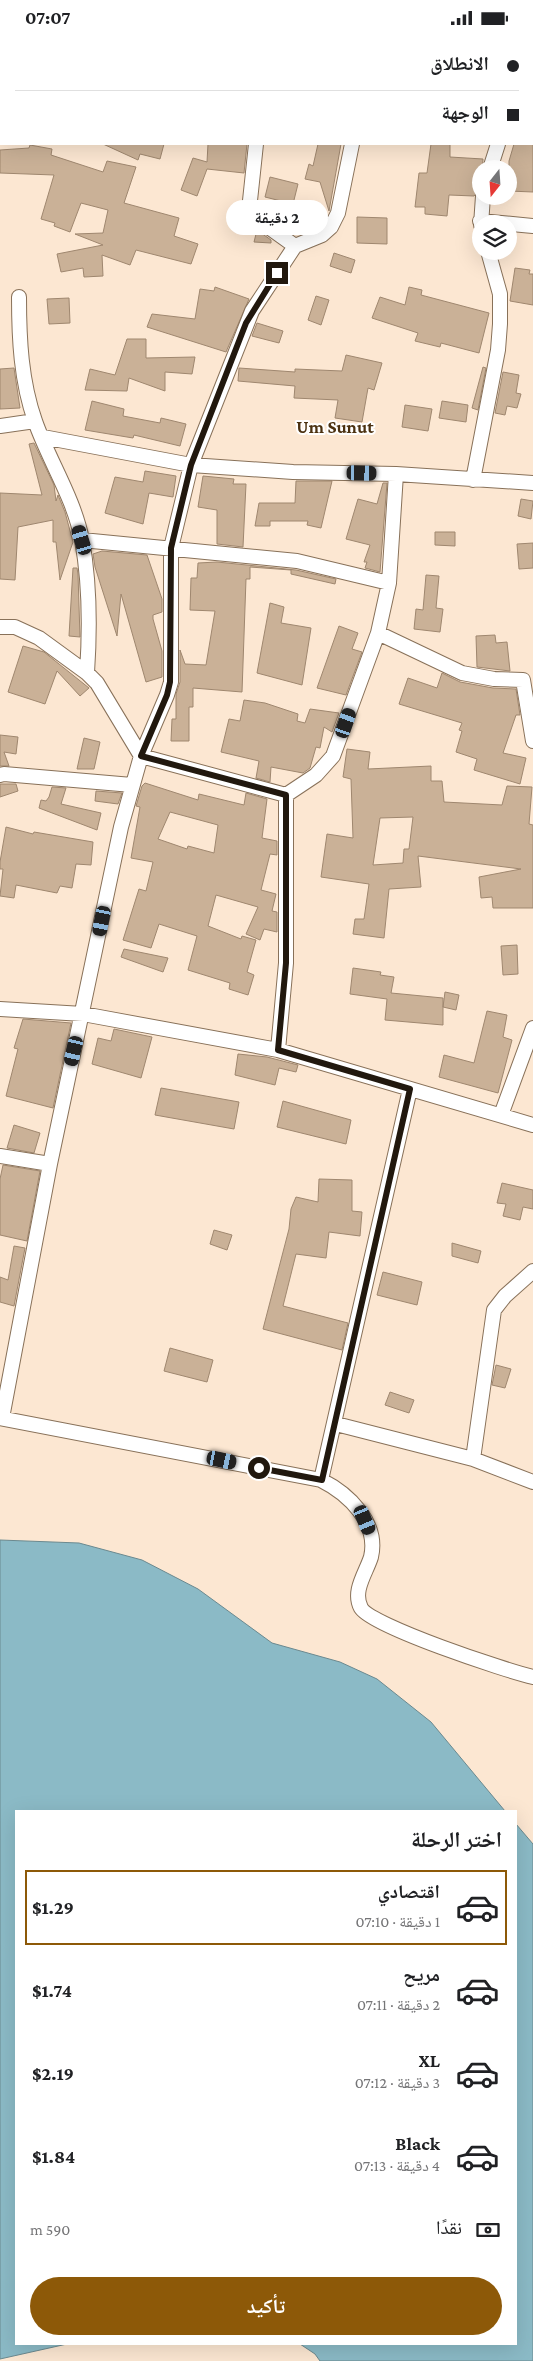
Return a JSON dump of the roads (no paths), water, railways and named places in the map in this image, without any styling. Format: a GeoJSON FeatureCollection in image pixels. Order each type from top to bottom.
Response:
{"type":"FeatureCollection","features":[{"type":"Feature","properties":{"kind":"street"},"geometry":{"type":"LineString","coordinates":[[256,145],[249,210],[253,216],[295,246]]}},
{"type":"Feature","properties":{"kind":"street"},"geometry":{"type":"LineString","coordinates":[[352,145],[338,213],[330,227],[322,235],[295,246],[246,323],[191,465],[171,548],[170,682],[167,695],[141,756],[119,836],[50,1164],[1,1418],[322,1480],[339,1489],[353,1501],[372,1535],[370,1558],[358,1597],[362,1609],[377,1620],[469,1658],[533,1677]]}},
{"type":"Feature","properties":{"kind":"street"},"geometry":{"type":"LineString","coordinates":[[493,160],[498,145]]}},
{"type":"Feature","properties":{"kind":"street"},"geometry":{"type":"LineString","coordinates":[[517,224],[533,225]]}},
{"type":"Feature","properties":{"kind":"street"},"geometry":{"type":"LineString","coordinates":[[473,480],[498,350],[500,294],[491,260]]}},
{"type":"Feature","properties":{"kind":"street"},"geometry":{"type":"LineString","coordinates":[[19,297],[19,335],[22,367],[35,421],[73,511],[82,540],[90,624],[87,673]]}},
{"type":"Feature","properties":{"kind":"street"},"geometry":{"type":"LineString","coordinates":[[0,426],[35,421]]}},
{"type":"Feature","properties":{"kind":"street"},"geometry":{"type":"LineString","coordinates":[[43,437],[191,465],[294,472],[396,474],[533,483]]}},
{"type":"Feature","properties":{"kind":"street"},"geometry":{"type":"LineString","coordinates":[[0,627],[15,627],[39,638],[87,673],[97,683],[141,756],[286,795],[316,775],[333,756],[378,633],[389,583],[396,474]]}},
{"type":"Feature","properties":{"kind":"street"},"geometry":{"type":"LineString","coordinates":[[82,540],[297,561],[389,583]]}},
{"type":"Feature","properties":{"kind":"street"},"geometry":{"type":"LineString","coordinates":[[378,633],[462,673],[494,679],[523,681],[533,741]]}},
{"type":"Feature","properties":{"kind":"street"},"geometry":{"type":"LineString","coordinates":[[0,775],[13,774],[132,785]]}},
{"type":"Feature","properties":{"kind":"street"},"geometry":{"type":"LineString","coordinates":[[278,1050],[286,963],[286,795]]}},
{"type":"Feature","properties":{"kind":"street"},"geometry":{"type":"LineString","coordinates":[[0,1009],[83,1014],[278,1050],[533,1125]]}},
{"type":"Feature","properties":{"kind":"street"},"geometry":{"type":"LineString","coordinates":[[501,1115],[533,1028]]}},
{"type":"Feature","properties":{"kind":"street"},"geometry":{"type":"LineString","coordinates":[[322,1480],[410,1089]]}},
{"type":"Feature","properties":{"kind":"street"},"geometry":{"type":"LineString","coordinates":[[0,1156],[50,1164]]}},
{"type":"Feature","properties":{"kind":"street"},"geometry":{"type":"LineString","coordinates":[[473,1459],[494,1311],[505,1296],[533,1271]]}},
{"type":"Feature","properties":{"kind":"street"},"geometry":{"type":"LineString","coordinates":[[336,1424],[473,1459],[533,1482]]}},
{"type":"Feature","properties":{"kind":"water"},"geometry":{"type":"Polygon","coordinates":[[[0,1540],[79,1543],[142,1560],[198,1589],[272,1643],[340,1662],[377,1679],[431,1722],[504,1810],[15,1810],[15,2345],[63,2345],[0,2359],[0,1540]]]}},
{"type":"Feature","properties":{"kind":"water"},"geometry":{"type":"Polygon","coordinates":[[[517,1825],[533,1844],[533,2361],[320,2361],[315,2354],[302,2345],[517,2345],[517,1825]]]}},
{"type":"Feature","properties":{"kind":"district","name":"Um Sunut"},"geometry":{"type":"Point","coordinates":[335,427]}}]}
